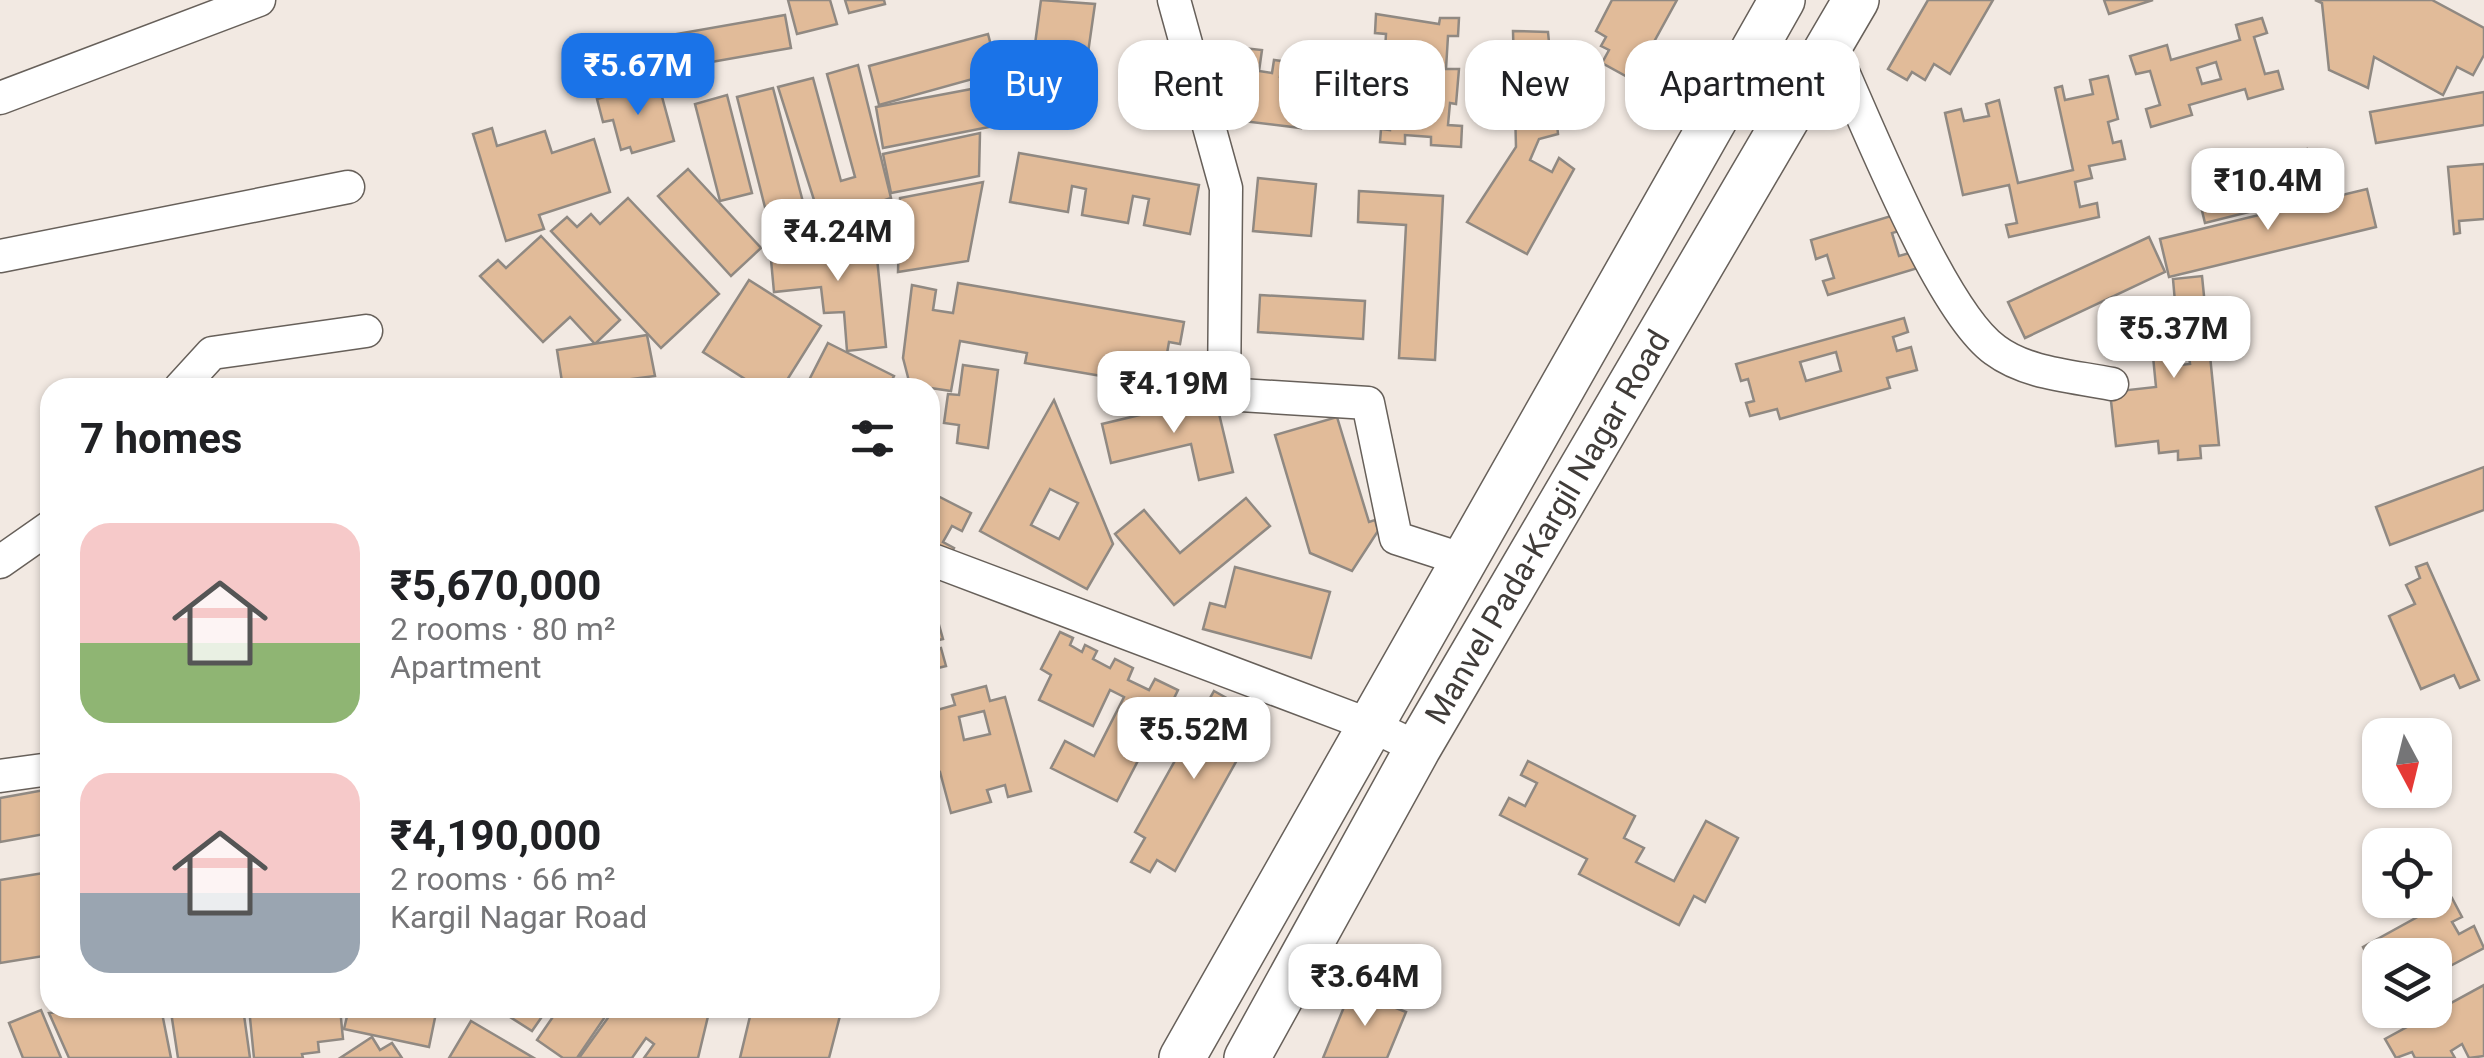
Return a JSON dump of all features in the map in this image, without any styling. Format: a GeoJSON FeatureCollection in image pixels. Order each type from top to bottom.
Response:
{"type":"FeatureCollection","features":[{"type":"Feature","properties":{"kind":"street"},"geometry":{"type":"LineString","coordinates":[[0,98],[259,0]]}},
{"type":"Feature","properties":{"kind":"street"},"geometry":{"type":"LineString","coordinates":[[1174,0],[1226,188],[1224,394],[1368,403],[1396,538],[1461,560]]}},
{"type":"Feature","properties":{"kind":"street","name":"Manvel Pada-Kargil Nagar Road"},"geometry":{"type":"LineString","coordinates":[[1182,1058],[1782,0]]}},
{"type":"Feature","properties":{"kind":"street","name":"Manvel Pada-Kargil Nagar Road"},"geometry":{"type":"LineString","coordinates":[[1834,40],[1856,0]]}},
{"type":"Feature","properties":{"kind":"street"},"geometry":{"type":"LineString","coordinates":[[1860,106],[1956,306],[1992,349],[2022,366],[2112,384]]}},
{"type":"Feature","properties":{"kind":"street","name":"Manvel Pada-Kargil Nagar Road"},"geometry":{"type":"LineString","coordinates":[[1247,1058],[1418,748],[1781,130]]}},
{"type":"Feature","properties":{"kind":"street"},"geometry":{"type":"LineString","coordinates":[[0,256],[348,187]]}},
{"type":"Feature","properties":{"kind":"street"},"geometry":{"type":"LineString","coordinates":[[189,378],[212,353],[366,331]]}},
{"type":"Feature","properties":{"kind":"street"},"geometry":{"type":"LineString","coordinates":[[0,562],[40,534]]}},
{"type":"Feature","properties":{"kind":"street"},"geometry":{"type":"LineString","coordinates":[[940,563],[1370,726],[1418,748]]}},
{"type":"Feature","properties":{"kind":"street"},"geometry":{"type":"LineString","coordinates":[[0,776],[40,770]]}},
{"type":"Feature","properties":{"kind":"building"},"geometry":{"type":"Polygon","coordinates":[[[788,0],[830,0],[837,24],[797,34],[788,0]]]}},
{"type":"Feature","properties":{"kind":"building"},"geometry":{"type":"Polygon","coordinates":[[[845,0],[884,0],[885,4],[849,13],[845,0]]]}},
{"type":"Feature","properties":{"kind":"building"},"geometry":{"type":"Polygon","coordinates":[[[1041,0],[1095,4],[1090,40],[1036,40],[1041,0]]]}},
{"type":"Feature","properties":{"kind":"building"},"geometry":{"type":"Polygon","coordinates":[[[1612,0],[1677,0],[1655,40],[1625,40],[1625,76],[1605,65],[1609,50],[1605,48],[1606,37],[1596,31],[1612,0]]]}},
{"type":"Feature","properties":{"kind":"building"},"geometry":{"type":"Polygon","coordinates":[[[1928,0],[1993,0],[1950,74],[1934,64],[1925,80],[1912,72],[1907,80],[1888,69],[1928,0]]]}},
{"type":"Feature","properties":{"kind":"building"},"geometry":{"type":"Polygon","coordinates":[[[2104,0],[2153,0],[2109,14],[2104,0]]]}},
{"type":"Feature","properties":{"kind":"building"},"geometry":{"type":"Polygon","coordinates":[[[2315,0],[2432,0],[2484,28],[2484,55],[2473,75],[2457,67],[2443,95],[2374,57],[2368,88],[2329,70],[2322,3],[2315,0]]]}},
{"type":"Feature","properties":{"kind":"building"},"geometry":{"type":"Polygon","coordinates":[[[1376,14],[1439,24],[1440,18],[1459,18],[1458,36],[1448,36],[1446,69],[1459,69],[1456,104],[1450,103],[1448,125],[1462,126],[1461,147],[1431,145],[1431,137],[1405,135],[1405,144],[1380,142],[1381,130],[1445,130],[1445,40],[1386,40],[1386,34],[1375,33],[1376,14]]]}},
{"type":"Feature","properties":{"kind":"building"},"geometry":{"type":"Polygon","coordinates":[[[785,15],[791,48],[660,71],[654,38],[785,15]]]}},
{"type":"Feature","properties":{"kind":"building"},"geometry":{"type":"Polygon","coordinates":[[[2262,18],[2267,33],[2254,37],[2265,74],[2278,71],[2283,89],[2248,99],[2245,89],[2189,105],[2192,115],[2151,127],[2146,109],[2160,105],[2150,71],[2136,74],[2130,56],[2167,45],[2171,60],[2240,40],[2236,25],[2262,18]],[[2216,62],[2197,68],[2202,84],[2221,79],[2216,62]]]}},
{"type":"Feature","properties":{"kind":"building"},"geometry":{"type":"Polygon","coordinates":[[[1513,31],[1548,32],[1549,40],[1513,40],[1513,31]]]}},
{"type":"Feature","properties":{"kind":"building"},"geometry":{"type":"Polygon","coordinates":[[[988,34],[990,40],[970,40],[970,80],[879,105],[869,66],[988,34]]]}},
{"type":"Feature","properties":{"kind":"building"},"geometry":{"type":"Polygon","coordinates":[[[1274,60],[1279,61],[1279,125],[1259,123],[1259,71],[1272,73],[1274,60]]]}},
{"type":"Feature","properties":{"kind":"building"},"geometry":{"type":"Polygon","coordinates":[[[858,65],[891,198],[821,222],[778,87],[813,78],[841,181],[855,177],[827,74],[858,65]]]}},
{"type":"Feature","properties":{"kind":"building"},"geometry":{"type":"Polygon","coordinates":[[[2108,76],[2118,119],[2108,122],[2113,143],[2121,141],[2125,159],[2089,166],[2092,178],[2075,182],[2080,207],[2097,203],[2099,217],[2009,237],[2006,225],[2017,223],[2009,185],[1963,195],[1945,113],[1961,109],[1964,121],[1989,116],[1986,104],[1999,100],[2018,183],[2073,170],[2055,88],[2062,86],[2065,100],[2093,94],[2090,80],[2108,76]]]}},
{"type":"Feature","properties":{"kind":"building"},"geometry":{"type":"Polygon","coordinates":[[[658,82],[674,141],[632,153],[630,147],[621,150],[613,120],[603,122],[597,99],[658,82]]]}},
{"type":"Feature","properties":{"kind":"building"},"geometry":{"type":"Polygon","coordinates":[[[773,88],[808,221],[771,231],[737,97],[773,88]]]}},
{"type":"Feature","properties":{"kind":"building"},"geometry":{"type":"Polygon","coordinates":[[[970,89],[970,130],[974,130],[883,148],[876,107],[970,89]]]}},
{"type":"Feature","properties":{"kind":"building"},"geometry":{"type":"Polygon","coordinates":[[[2484,92],[2484,125],[2376,143],[2370,112],[2484,92]]]}},
{"type":"Feature","properties":{"kind":"building"},"geometry":{"type":"Polygon","coordinates":[[[727,95],[752,193],[720,201],[695,104],[727,95]]]}},
{"type":"Feature","properties":{"kind":"building"},"geometry":{"type":"Polygon","coordinates":[[[492,128],[497,146],[545,131],[552,153],[594,139],[610,192],[539,215],[544,229],[506,241],[473,134],[492,128]]]}},
{"type":"Feature","properties":{"kind":"building"},"geometry":{"type":"Polygon","coordinates":[[[1516,130],[1558,130],[1558,134],[1539,139],[1530,160],[1552,172],[1559,158],[1574,169],[1527,254],[1467,222],[1516,147],[1516,130]]]}},
{"type":"Feature","properties":{"kind":"building"},"geometry":{"type":"Polygon","coordinates":[[[980,133],[979,176],[891,193],[883,154],[980,133]]]}},
{"type":"Feature","properties":{"kind":"building"},"geometry":{"type":"Polygon","coordinates":[[[2307,149],[2312,168],[2334,162],[2341,189],[2205,223],[2194,178],[2307,149]]]}},
{"type":"Feature","properties":{"kind":"building"},"geometry":{"type":"Polygon","coordinates":[[[1019,153],[1199,185],[1190,234],[1144,225],[1149,199],[1133,196],[1128,223],[1082,215],[1086,189],[1072,186],[1068,212],[1010,202],[1019,153]]]}},
{"type":"Feature","properties":{"kind":"building"},"geometry":{"type":"Polygon","coordinates":[[[2484,164],[2484,219],[2459,221],[2460,233],[2454,234],[2448,167],[2484,164]]]}},
{"type":"Feature","properties":{"kind":"building"},"geometry":{"type":"Polygon","coordinates":[[[688,169],[761,248],[731,276],[658,196],[688,169]]]}},
{"type":"Feature","properties":{"kind":"building"},"geometry":{"type":"Polygon","coordinates":[[[1258,178],[1316,184],[1311,236],[1253,231],[1258,178]]]}},
{"type":"Feature","properties":{"kind":"building"},"geometry":{"type":"Polygon","coordinates":[[[983,182],[968,261],[898,272],[900,198],[983,182]]]}},
{"type":"Feature","properties":{"kind":"building"},"geometry":{"type":"Polygon","coordinates":[[[2367,189],[2376,227],[2169,277],[2160,239],[2367,189]]]}},
{"type":"Feature","properties":{"kind":"building"},"geometry":{"type":"Polygon","coordinates":[[[1359,191],[1443,196],[1435,360],[1399,358],[1406,225],[1358,222],[1359,191]]]}},
{"type":"Feature","properties":{"kind":"building"},"geometry":{"type":"Polygon","coordinates":[[[628,198],[719,294],[661,348],[551,231],[567,217],[577,227],[591,214],[600,224],[628,198]]]}},
{"type":"Feature","properties":{"kind":"building"},"geometry":{"type":"Polygon","coordinates":[[[1901,213],[1906,229],[1892,233],[1899,256],[1913,252],[1918,268],[1828,295],[1823,281],[1834,278],[1827,255],[1816,259],[1811,240],[1901,213]]]}},
{"type":"Feature","properties":{"kind":"building"},"geometry":{"type":"Polygon","coordinates":[[[541,236],[620,320],[595,344],[570,317],[543,342],[480,276],[498,260],[506,268],[541,236]]]}},
{"type":"Feature","properties":{"kind":"building"},"geometry":{"type":"Polygon","coordinates":[[[2149,237],[2165,272],[2025,338],[2008,302],[2149,237]]]}},
{"type":"Feature","properties":{"kind":"building"},"geometry":{"type":"Polygon","coordinates":[[[875,238],[886,347],[847,351],[844,312],[824,313],[821,287],[774,292],[770,249],[875,238]]]}},
{"type":"Feature","properties":{"kind":"building"},"geometry":{"type":"Polygon","coordinates":[[[2202,276],[2219,445],[2200,446],[2201,458],[2178,460],[2178,451],[2159,453],[2158,441],[2116,446],[2110,392],[2156,387],[2148,305],[2175,302],[2173,279],[2202,276]],[[2188,348],[2169,351],[2171,366],[2190,364],[2188,348]]]}},
{"type":"Feature","properties":{"kind":"building"},"geometry":{"type":"Polygon","coordinates":[[[749,280],[821,326],[788,378],[743,378],[703,352],[749,280]]]}},
{"type":"Feature","properties":{"kind":"building"},"geometry":{"type":"Polygon","coordinates":[[[958,283],[1184,322],[1180,344],[1169,342],[1165,365],[1177,367],[1172,388],[1025,363],[1027,353],[960,341],[951,391],[940,389],[940,378],[908,378],[903,358],[912,285],[936,290],[933,310],[953,313],[958,283]]]}},
{"type":"Feature","properties":{"kind":"building"},"geometry":{"type":"Polygon","coordinates":[[[1260,295],[1365,301],[1363,339],[1258,332],[1260,295]]]}},
{"type":"Feature","properties":{"kind":"building"},"geometry":{"type":"Polygon","coordinates":[[[1904,318],[1908,332],[1893,337],[1897,351],[1911,347],[1917,370],[1887,378],[1890,388],[1780,419],[1777,409],[1750,416],[1746,403],[1754,401],[1748,379],[1741,381],[1736,364],[1904,318]],[[1836,352],[1800,362],[1806,381],[1841,371],[1836,352]]]}},
{"type":"Feature","properties":{"kind":"building"},"geometry":{"type":"Polygon","coordinates":[[[647,335],[655,376],[561,378],[557,350],[647,335]]]}},
{"type":"Feature","properties":{"kind":"building"},"geometry":{"type":"Polygon","coordinates":[[[828,343],[894,376],[893,378],[810,378],[828,343]]]}},
{"type":"Feature","properties":{"kind":"building"},"geometry":{"type":"Polygon","coordinates":[[[963,365],[998,370],[988,448],[957,443],[959,425],[944,423],[948,394],[959,395],[963,365]]]}},
{"type":"Feature","properties":{"kind":"building"},"geometry":{"type":"Polygon","coordinates":[[[1215,397],[1233,472],[1199,480],[1191,444],[1111,463],[1102,424],[1215,397]]]}},
{"type":"Feature","properties":{"kind":"building"},"geometry":{"type":"Polygon","coordinates":[[[1054,400],[1113,544],[1087,589],[980,531],[1054,400]],[[1050,489],[1031,525],[1059,539],[1078,503],[1050,489]]]}},
{"type":"Feature","properties":{"kind":"building"},"geometry":{"type":"Polygon","coordinates":[[[1337,417],[1369,522],[1375,520],[1378,531],[1352,571],[1310,553],[1275,435],[1337,417]]]}},
{"type":"Feature","properties":{"kind":"building"},"geometry":{"type":"Polygon","coordinates":[[[2484,467],[2484,510],[2390,545],[2376,507],[2484,467]]]}},
{"type":"Feature","properties":{"kind":"building"},"geometry":{"type":"Polygon","coordinates":[[[940,497],[971,513],[962,531],[952,526],[943,542],[954,548],[947,561],[940,557],[940,497]]]}},
{"type":"Feature","properties":{"kind":"building"},"geometry":{"type":"Polygon","coordinates":[[[1246,498],[1270,526],[1174,605],[1115,534],[1144,510],[1180,553],[1246,498]]]}},
{"type":"Feature","properties":{"kind":"building"},"geometry":{"type":"Polygon","coordinates":[[[2427,563],[2479,680],[2460,688],[2454,675],[2421,689],[2389,616],[2415,604],[2406,585],[2420,578],[2416,567],[2427,563]]]}},
{"type":"Feature","properties":{"kind":"building"},"geometry":{"type":"Polygon","coordinates":[[[1235,567],[1330,592],[1311,658],[1203,629],[1210,603],[1225,607],[1235,567]]]}},
{"type":"Feature","properties":{"kind":"building"},"geometry":{"type":"Polygon","coordinates":[[[1060,632],[1073,638],[1070,645],[1082,652],[1085,645],[1097,651],[1093,659],[1110,668],[1115,659],[1133,668],[1128,680],[1149,690],[1155,679],[1178,690],[1159,729],[1138,719],[1126,743],[1143,751],[1117,801],[1051,768],[1065,741],[1094,756],[1124,697],[1110,690],[1093,726],[1039,700],[1051,675],[1041,669],[1060,632]]]}},
{"type":"Feature","properties":{"kind":"building"},"geometry":{"type":"Polygon","coordinates":[[[940,648],[946,666],[940,668],[940,648]]]}},
{"type":"Feature","properties":{"kind":"building"},"geometry":{"type":"Polygon","coordinates":[[[986,686],[990,701],[1005,697],[1031,791],[1008,797],[1005,785],[987,790],[991,802],[951,813],[940,772],[940,709],[955,705],[952,695],[986,686]],[[984,711],[959,717],[964,740],[990,734],[984,711]]]}},
{"type":"Feature","properties":{"kind":"building"},"geometry":{"type":"Polygon","coordinates":[[[1214,691],[1261,717],[1175,871],[1157,860],[1150,872],[1131,862],[1145,838],[1135,832],[1214,691]]]}},
{"type":"Feature","properties":{"kind":"building"},"geometry":{"type":"Polygon","coordinates":[[[1528,761],[1635,816],[1624,838],[1644,848],[1636,862],[1674,881],[1706,821],[1738,838],[1705,902],[1694,896],[1679,925],[1579,874],[1587,859],[1500,815],[1509,798],[1525,806],[1537,783],[1521,775],[1528,761]]]}},
{"type":"Feature","properties":{"kind":"building"},"geometry":{"type":"Polygon","coordinates":[[[40,791],[40,835],[0,842],[0,798],[40,791]]]}},
{"type":"Feature","properties":{"kind":"building"},"geometry":{"type":"Polygon","coordinates":[[[40,874],[40,957],[0,963],[0,880],[40,874]]]}},
{"type":"Feature","properties":{"kind":"building"},"geometry":{"type":"Polygon","coordinates":[[[2452,898],[2462,917],[2452,922],[2459,934],[2474,926],[2484,948],[2452,965],[2452,938],[2379,938],[2416,918],[2452,918],[2452,898]]]}},
{"type":"Feature","properties":{"kind":"building"},"geometry":{"type":"Polygon","coordinates":[[[2484,985],[2484,1056],[2469,1058],[2462,1044],[2451,1051],[2455,1058],[2415,1058],[2412,1052],[2396,1058],[2385,1039],[2405,1028],[2452,1028],[2452,1002],[2484,985]]]}},
{"type":"Feature","properties":{"kind":"building"},"geometry":{"type":"Polygon","coordinates":[[[1351,990],[1406,1012],[1387,1058],[1323,1058],[1351,990]]]}},
{"type":"Feature","properties":{"kind":"building"},"geometry":{"type":"Polygon","coordinates":[[[40,1010],[40,1018],[44,1018],[61,1058],[23,1058],[9,1023],[40,1010]]]}},
{"type":"Feature","properties":{"kind":"building"},"geometry":{"type":"Polygon","coordinates":[[[51,1018],[163,1018],[171,1058],[69,1058],[51,1018]]]}},
{"type":"Feature","properties":{"kind":"building"},"geometry":{"type":"Polygon","coordinates":[[[172,1018],[244,1018],[250,1058],[178,1058],[172,1018]]]}},
{"type":"Feature","properties":{"kind":"building"},"geometry":{"type":"Polygon","coordinates":[[[250,1018],[341,1018],[343,1039],[318,1042],[319,1052],[302,1054],[303,1058],[254,1058],[250,1018]]]}},
{"type":"Feature","properties":{"kind":"building"},"geometry":{"type":"Polygon","coordinates":[[[347,1018],[435,1018],[429,1047],[344,1029],[347,1018]]]}},
{"type":"Feature","properties":{"kind":"building"},"geometry":{"type":"Polygon","coordinates":[[[512,1018],[541,1018],[532,1031],[512,1018]]]}},
{"type":"Feature","properties":{"kind":"building"},"geometry":{"type":"Polygon","coordinates":[[[552,1018],[604,1018],[577,1058],[563,1058],[537,1040],[552,1018]]]}},
{"type":"Feature","properties":{"kind":"building"},"geometry":{"type":"Polygon","coordinates":[[[608,1018],[708,1018],[698,1058],[644,1058],[654,1044],[646,1038],[632,1058],[579,1058],[608,1018]]]}},
{"type":"Feature","properties":{"kind":"building"},"geometry":{"type":"Polygon","coordinates":[[[750,1018],[839,1018],[829,1058],[740,1058],[750,1018]]]}},
{"type":"Feature","properties":{"kind":"building"},"geometry":{"type":"Polygon","coordinates":[[[471,1021],[534,1058],[449,1058],[471,1021]]]}},
{"type":"Feature","properties":{"kind":"building"},"geometry":{"type":"Polygon","coordinates":[[[372,1037],[380,1050],[392,1043],[402,1058],[340,1058],[372,1037]]]}}]}
